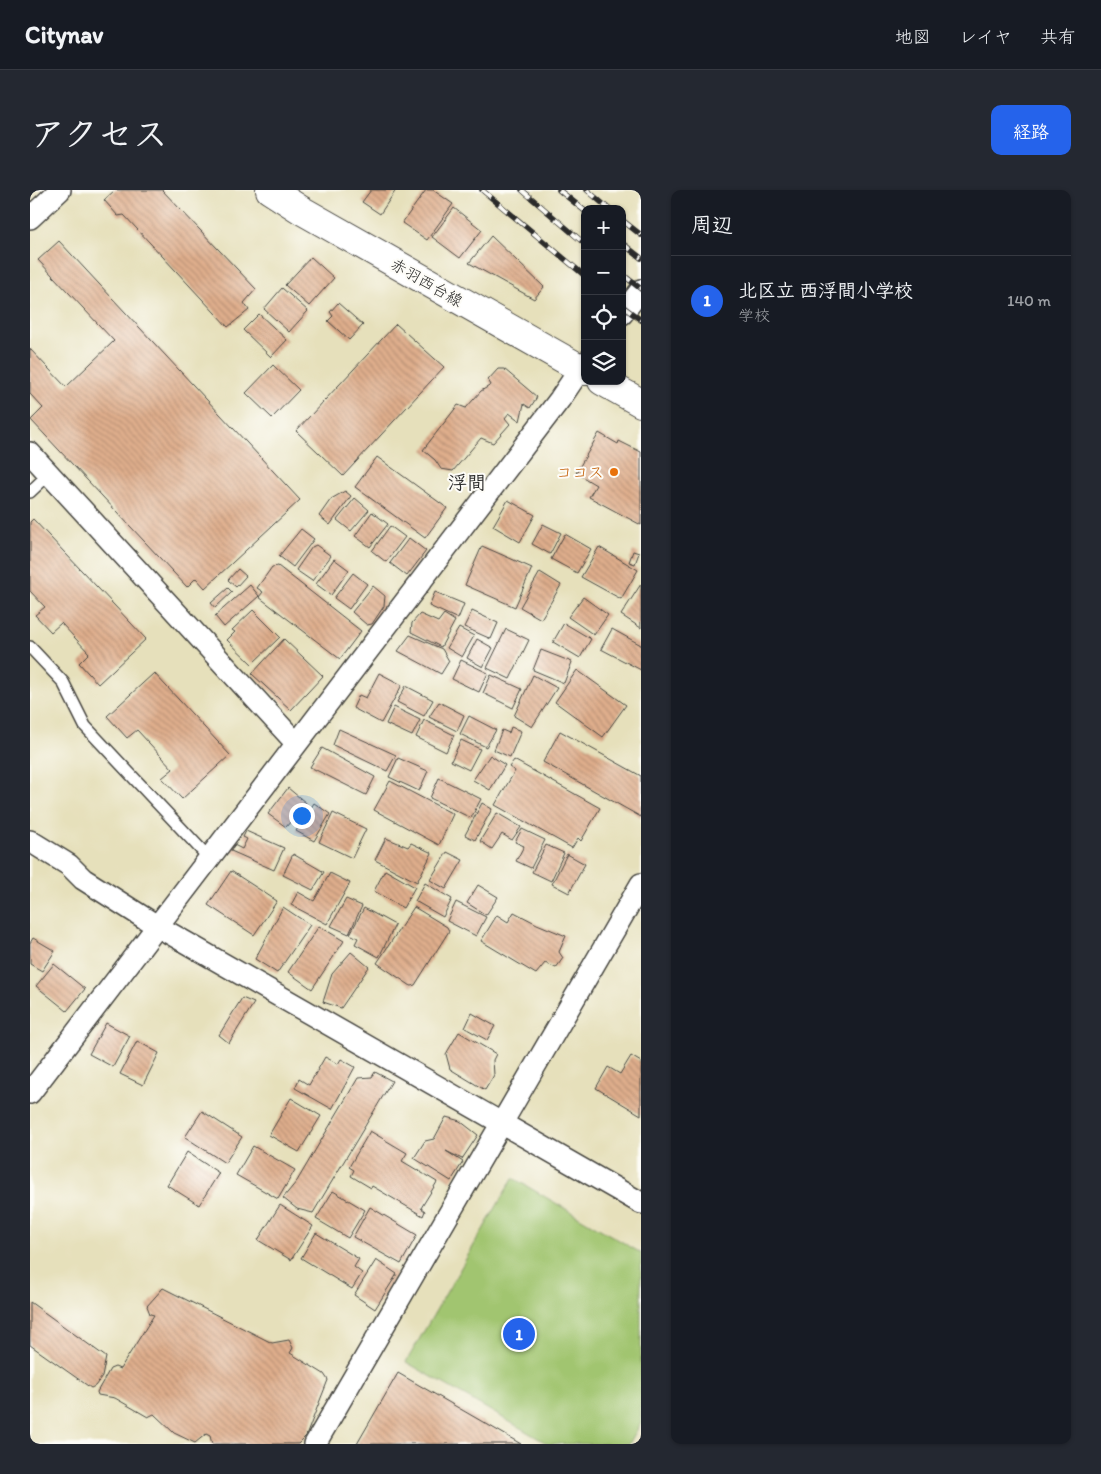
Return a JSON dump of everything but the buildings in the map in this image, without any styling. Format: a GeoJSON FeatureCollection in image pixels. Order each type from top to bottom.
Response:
{"type":"FeatureCollection","features":[{"type":"Feature","properties":{"kind":"main road","name":"赤羽西台線"},"geometry":{"type":"LineString","coordinates":[[270,190],[302,210],[581,367]]}},
{"type":"Feature","properties":{"kind":"main road","name":"赤羽西台線"},"geometry":{"type":"LineString","coordinates":[[611,385],[641,403]]}},
{"type":"Feature","properties":{"kind":"street"},"geometry":{"type":"LineString","coordinates":[[30,218],[60,190]]}},
{"type":"Feature","properties":{"kind":"street"},"geometry":{"type":"LineString","coordinates":[[626,309],[641,290]]}},
{"type":"Feature","properties":{"kind":"street"},"geometry":{"type":"LineString","coordinates":[[30,1093],[560,399],[581,378]]}},
{"type":"Feature","properties":{"kind":"street"},"geometry":{"type":"LineString","coordinates":[[30,453],[296,743]]}},
{"type":"Feature","properties":{"kind":"street"},"geometry":{"type":"LineString","coordinates":[[30,841],[70,865],[83,878],[157,926],[641,1203]]}},
{"type":"Feature","properties":{"kind":"street"},"geometry":{"type":"LineString","coordinates":[[315,1444],[641,884]]}},
{"type":"Feature","properties":{"kind":"lane"},"geometry":{"type":"LineString","coordinates":[[30,492],[49,474]]}},
{"type":"Feature","properties":{"kind":"lane"},"geometry":{"type":"LineString","coordinates":[[30,647],[63,682],[85,726],[209,858]]}},
{"type":"Feature","properties":{"kind":"green space"},"geometry":{"type":"Polygon","coordinates":[[[513,1178],[641,1253],[641,1423],[629,1444],[548,1444],[406,1362],[513,1178]]]}},
{"type":"Feature","properties":{"kind":"railway"},"geometry":{"type":"LineString","coordinates":[[482,190],[581,273]]}},
{"type":"Feature","properties":{"kind":"railway"},"geometry":{"type":"LineString","coordinates":[[522,190],[581,241]]}},
{"type":"Feature","properties":{"kind":"railway"},"geometry":{"type":"LineString","coordinates":[[559,190],[581,208]]}},
{"type":"Feature","properties":{"kind":"railway"},"geometry":{"type":"LineString","coordinates":[[587,190],[604,205]]}},
{"type":"Feature","properties":{"kind":"railway"},"geometry":{"type":"LineString","coordinates":[[626,223],[641,235]]}},
{"type":"Feature","properties":{"kind":"railway"},"geometry":{"type":"LineString","coordinates":[[626,246],[641,258]]}},
{"type":"Feature","properties":{"kind":"railway"},"geometry":{"type":"LineString","coordinates":[[626,277],[641,289]]}},
{"type":"Feature","properties":{"kind":"railway"},"geometry":{"type":"LineString","coordinates":[[626,309],[641,320]]}},
{"type":"Feature","properties":{"kind":"place","name":"ココス"},"geometry":{"type":"Point","coordinates":[614,472]}},
{"type":"Feature","properties":{"kind":"place","name":"北区立 西浮間小学校"},"geometry":{"type":"Point","coordinates":[519,1334]}},
{"type":"Feature","properties":{"kind":"district","name":"浮間"},"geometry":{"type":"Point","coordinates":[467,482]}}]}
